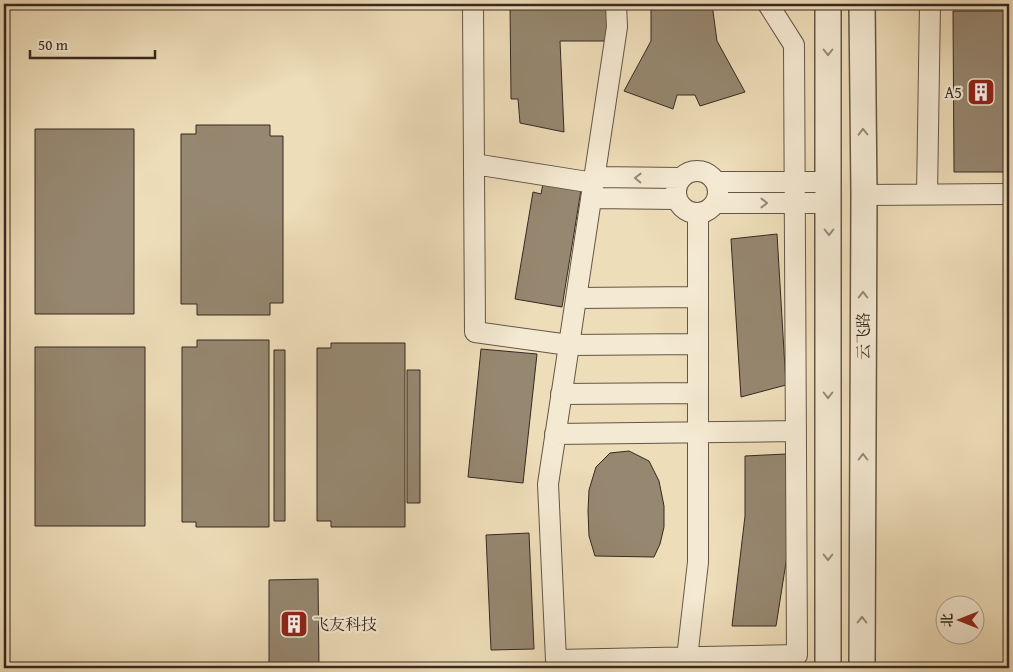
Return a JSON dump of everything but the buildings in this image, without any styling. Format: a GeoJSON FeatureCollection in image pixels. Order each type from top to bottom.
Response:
{"type":"FeatureCollection","features":[{"type":"Feature","properties":{"kind":"street"},"geometry":{"type":"LineString","coordinates":[[473,4],[475,332],[569,345],[698,344]]}},
{"type":"Feature","properties":{"kind":"street"},"geometry":{"type":"LineString","coordinates":[[616,4],[617,27],[548,484],[556,660],[797,655],[794,44],[768,4]]}},
{"type":"Feature","properties":{"kind":"street"},"geometry":{"type":"LineString","coordinates":[[828,4],[828,668]]}},
{"type":"Feature","properties":{"kind":"street","name":"云飞路"},"geometry":{"type":"LineString","coordinates":[[862,4],[864,194],[862,668]]}},
{"type":"Feature","properties":{"kind":"street"},"geometry":{"type":"LineString","coordinates":[[927,194],[930,4]]}},
{"type":"Feature","properties":{"kind":"street"},"geometry":{"type":"LineString","coordinates":[[474,164],[594,186],[677,198]]}},
{"type":"Feature","properties":{"kind":"street"},"geometry":{"type":"LineString","coordinates":[[687,658],[698,562],[698,297],[707,208],[718,196],[716,182],[706,172],[700,171],[686,174],[681,178],[676,192],[677,198],[685,210],[707,208],[795,203],[829,192]]}},
{"type":"Feature","properties":{"kind":"street"},"geometry":{"type":"LineString","coordinates":[[594,186],[681,178]]}},
{"type":"Feature","properties":{"kind":"street"},"geometry":{"type":"LineString","coordinates":[[716,182],[796,182],[829,192]]}},
{"type":"Feature","properties":{"kind":"street"},"geometry":{"type":"LineString","coordinates":[[864,194],[1009,194]]}},
{"type":"Feature","properties":{"kind":"street"},"geometry":{"type":"LineString","coordinates":[[576,298],[698,297]]}},
{"type":"Feature","properties":{"kind":"street"},"geometry":{"type":"LineString","coordinates":[[561,394],[698,393]]}},
{"type":"Feature","properties":{"kind":"street"},"geometry":{"type":"LineString","coordinates":[[555,434],[796,431]]}},
{"type":"Feature","properties":{"kind":"place","name":"A5"},"geometry":{"type":"Point","coordinates":[981,92]}},
{"type":"Feature","properties":{"kind":"place","name":"飞友科技"},"geometry":{"type":"Point","coordinates":[294,624]}}]}
